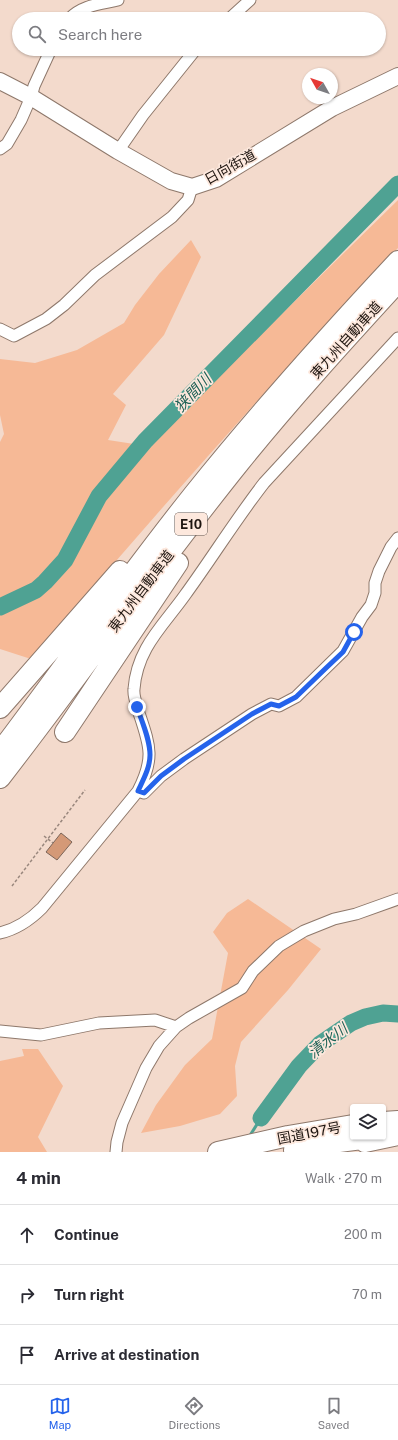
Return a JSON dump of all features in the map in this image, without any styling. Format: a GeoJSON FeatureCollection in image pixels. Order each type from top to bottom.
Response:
{"type":"FeatureCollection","features":[{"type":"Feature","properties":{"kind":"highway","name":"東九州自動車道"},"geometry":{"type":"LineString","coordinates":[[0,752],[128,579],[231,448],[398,261]]}},
{"type":"Feature","properties":{"kind":"highway","name":"東九州自動車道"},"geometry":{"type":"LineString","coordinates":[[0,778],[240,461],[279,415],[398,282]]}},
{"type":"Feature","properties":{"kind":"highway"},"geometry":{"type":"LineString","coordinates":[[65,732],[180,560],[230,490],[349,336]]}},
{"type":"Feature","properties":{"kind":"highway"},"geometry":{"type":"LineString","coordinates":[[0,708],[177,506],[231,448]]}},
{"type":"Feature","properties":{"kind":"highway"},"geometry":{"type":"LineString","coordinates":[[386,1122],[398,1121]]}},
{"type":"Feature","properties":{"kind":"highway","name":"国道197号"},"geometry":{"type":"LineString","coordinates":[[218,1152],[288,1136],[350,1126]]}},
{"type":"Feature","properties":{"kind":"highway"},"geometry":{"type":"LineString","coordinates":[[386,1136],[398,1134]]}},
{"type":"Feature","properties":{"kind":"highway"},"geometry":{"type":"LineString","coordinates":[[322,1152],[398,1134]]}},
{"type":"Feature","properties":{"kind":"highway","name":"国道197号"},"geometry":{"type":"LineString","coordinates":[[282,1152],[354,1140]]}},
{"type":"Feature","properties":{"kind":"street"},"geometry":{"type":"LineString","coordinates":[[76,12],[89,6],[118,0]]}},
{"type":"Feature","properties":{"kind":"street"},"geometry":{"type":"LineString","coordinates":[[237,12],[250,0]]}},
{"type":"Feature","properties":{"kind":"street"},"geometry":{"type":"LineString","coordinates":[[0,149],[7,144],[21,120],[48,56]]}},
{"type":"Feature","properties":{"kind":"street"},"geometry":{"type":"LineString","coordinates":[[118,151],[143,115],[190,56]]}},
{"type":"Feature","properties":{"kind":"street","name":"日向街道"},"geometry":{"type":"LineString","coordinates":[[0,81],[31,97],[118,151],[171,181],[192,187],[216,179],[332,108],[398,76]]}},
{"type":"Feature","properties":{"kind":"street"},"geometry":{"type":"LineString","coordinates":[[0,329],[14,336],[46,319],[64,305],[95,275],[172,217],[188,200],[192,187]]}},
{"type":"Feature","properties":{"kind":"street"},"geometry":{"type":"LineString","coordinates":[[0,934],[22,925],[42,908],[138,791],[145,776],[150,756],[146,734],[133,691],[140,660],[151,639],[185,595],[245,507],[264,483],[398,338]]}},
{"type":"Feature","properties":{"kind":"street"},"geometry":{"type":"LineString","coordinates":[[138,791],[144,793],[161,776],[184,759],[252,714],[271,704],[279,706],[296,697],[343,652],[362,617],[371,605],[375,593],[375,583],[379,570],[391,547],[398,538]]}},
{"type":"Feature","properties":{"kind":"street"},"geometry":{"type":"LineString","coordinates":[[116,1152],[122,1123],[146,1068],[159,1046],[176,1027],[242,988],[253,971],[279,946],[304,931],[334,919],[356,914],[398,899]]}},
{"type":"Feature","properties":{"kind":"street"},"geometry":{"type":"LineString","coordinates":[[0,1031],[41,1035],[99,1023],[155,1020],[176,1027]]}},
{"type":"Feature","properties":{"kind":"path"},"geometry":{"type":"LineString","coordinates":[[12,886],[86,790]]}},
{"type":"Feature","properties":{"kind":"path"},"geometry":{"type":"LineString","coordinates":[[44,836],[53,843]]}},
{"type":"Feature","properties":{"kind":"shaded area"},"geometry":{"type":"Polygon","coordinates":[[[398,200],[398,248],[258,400],[31,659],[0,649],[0,442],[4,434],[0,415],[0,359],[35,363],[77,350],[124,323],[135,305],[159,274],[191,240],[201,257],[164,335],[113,394],[126,405],[108,440],[147,446],[398,200]]]}},
{"type":"Feature","properties":{"kind":"shaded area"},"geometry":{"type":"Polygon","coordinates":[[[248,899],[321,949],[288,990],[241,1042],[235,1066],[237,1096],[220,1114],[180,1126],[141,1133],[156,1105],[185,1065],[212,1039],[228,953],[213,932],[227,913],[248,899]]]}},
{"type":"Feature","properties":{"kind":"shaded area"},"geometry":{"type":"Polygon","coordinates":[[[22,1049],[38,1049],[63,1086],[38,1137],[47,1152],[0,1152],[0,1061],[24,1056],[22,1049]]]}},
{"type":"Feature","properties":{"kind":"building"},"geometry":{"type":"Polygon","coordinates":[[[61,833],[72,842],[57,860],[46,852],[61,833]]]}},
{"type":"Feature","properties":{"kind":"waterway","name":"狭間川"},"geometry":{"type":"LineString","coordinates":[[0,607],[36,590],[45,582],[65,560],[99,496],[145,441],[398,184]]}},
{"type":"Feature","properties":{"kind":"waterway","name":"清水川"},"geometry":{"type":"LineString","coordinates":[[261,1118],[299,1066],[320,1044],[351,1023],[365,1017],[383,1013],[398,1014]]}},
{"type":"Feature","properties":{"kind":"waterway"},"geometry":{"type":"LineString","coordinates":[[249,1137],[261,1118]]}},
{"type":"Feature","properties":{"kind":"route"},"geometry":{"type":"LineString","coordinates":[[137,707],[146,734],[150,756],[145,776],[138,791],[144,793],[161,776],[184,759],[252,714],[271,704],[279,706],[296,697],[343,652],[354,632]]}}]}
